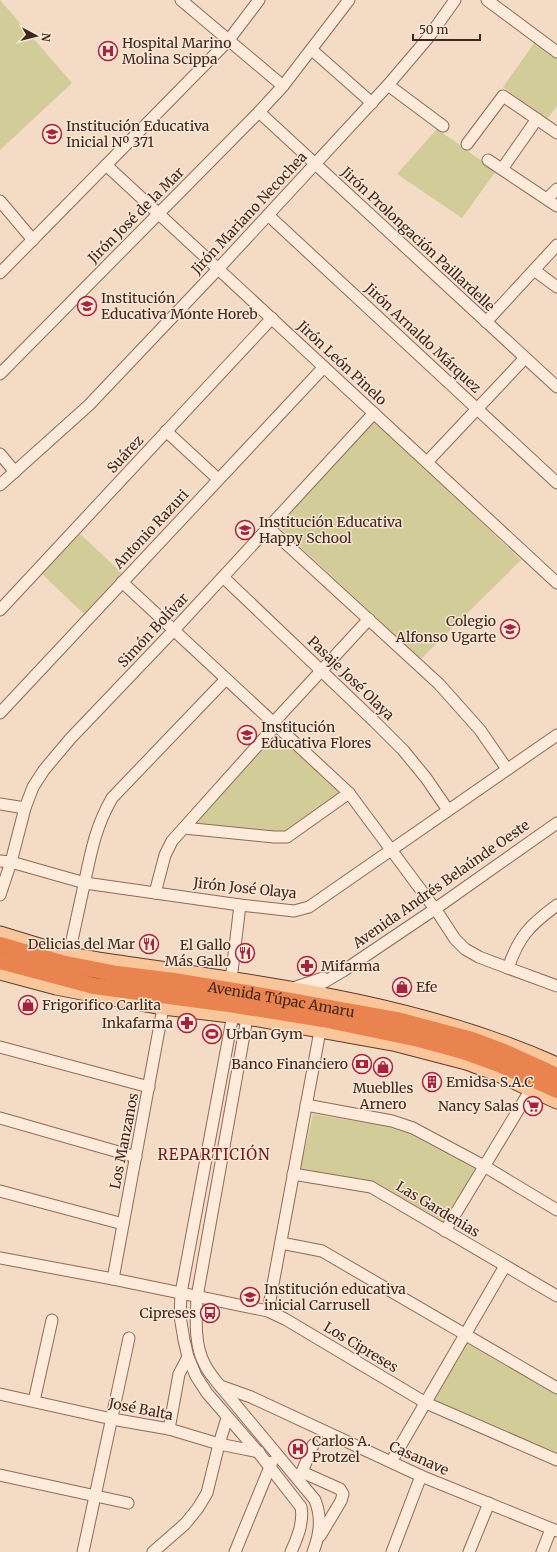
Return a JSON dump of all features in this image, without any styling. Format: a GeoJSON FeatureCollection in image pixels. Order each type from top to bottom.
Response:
{"type":"FeatureCollection","features":[{"type":"Feature","properties":{"kind":"highway","name":"Avenida Túpac Amaru"},"geometry":{"type":"LineString","coordinates":[[0,945],[60,963],[117,974],[174,981],[264,1002],[323,1018],[419,1039],[463,1051],[505,1067],[557,1090]]}},
{"type":"Feature","properties":{"kind":"highway","name":"Avenida Túpac Amaru"},"geometry":{"type":"LineString","coordinates":[[0,961],[94,986],[234,1011],[291,994],[435,1029],[472,1040],[504,1052],[557,1076]]}},
{"type":"Feature","properties":{"kind":"main road","name":"Avenida Túpac Amaru"},"geometry":{"type":"LineString","coordinates":[[0,933],[69,954],[231,980],[291,994],[309,992],[383,1007],[462,1028],[514,1046],[557,1064]]}},
{"type":"Feature","properties":{"kind":"main road","name":"Avenida Túpac Amaru"},"geometry":{"type":"LineString","coordinates":[[0,973],[56,988],[163,1008],[234,1011],[247,1018],[393,1044],[466,1063],[531,1089],[557,1102]]}},
{"type":"Feature","properties":{"kind":"street"},"geometry":{"type":"LineString","coordinates":[[181,0],[283,86]]}},
{"type":"Feature","properties":{"kind":"street"},"geometry":{"type":"LineString","coordinates":[[0,273],[228,41],[259,0]]}},
{"type":"Feature","properties":{"kind":"street","name":"Jirón José de la Mar"},"geometry":{"type":"LineString","coordinates":[[0,374],[259,112],[283,86],[312,50],[349,0]]}},
{"type":"Feature","properties":{"kind":"street","name":"Jirón Mariano Necochea"},"geometry":{"type":"LineString","coordinates":[[0,485],[89,405],[218,269],[388,85],[428,38],[455,0]]}},
{"type":"Feature","properties":{"kind":"street"},"geometry":{"type":"LineString","coordinates":[[487,0],[557,52]]}},
{"type":"Feature","properties":{"kind":"street"},"geometry":{"type":"LineString","coordinates":[[312,50],[372,103]]}},
{"type":"Feature","properties":{"kind":"street"},"geometry":{"type":"LineString","coordinates":[[388,85],[443,126]]}},
{"type":"Feature","properties":{"kind":"street"},"geometry":{"type":"LineString","coordinates":[[467,144],[503,96],[557,133]]}},
{"type":"Feature","properties":{"kind":"street","name":"Jirón Prolongación Paillardelle"},"geometry":{"type":"LineString","coordinates":[[259,112],[557,388]]}},
{"type":"Feature","properties":{"kind":"street"},"geometry":{"type":"LineString","coordinates":[[502,169],[537,119]]}},
{"type":"Feature","properties":{"kind":"street"},"geometry":{"type":"LineString","coordinates":[[488,160],[557,206]]}},
{"type":"Feature","properties":{"kind":"street","name":"Jirón León Pinelo"},"geometry":{"type":"LineString","coordinates":[[106,165],[557,582]]}},
{"type":"Feature","properties":{"kind":"street"},"geometry":{"type":"LineString","coordinates":[[547,199],[557,189]]}},
{"type":"Feature","properties":{"kind":"street"},"geometry":{"type":"LineString","coordinates":[[0,201],[33,240]]}},
{"type":"Feature","properties":{"kind":"street","name":"Jirón Arnaldo Márquez"},"geometry":{"type":"LineString","coordinates":[[268,215],[478,408],[557,483]]}},
{"type":"Feature","properties":{"kind":"street"},"geometry":{"type":"LineString","coordinates":[[486,322],[557,245]]}},
{"type":"Feature","properties":{"kind":"street"},"geometry":{"type":"LineString","coordinates":[[534,270],[557,286]]}},
{"type":"Feature","properties":{"kind":"street","name":"Suárez"},"geometry":{"type":"LineString","coordinates":[[0,610],[272,318]]}},
{"type":"Feature","properties":{"kind":"street"},"geometry":{"type":"LineString","coordinates":[[427,462],[525,358]]}},
{"type":"Feature","properties":{"kind":"street","name":"Antonio Razuri"},"geometry":{"type":"LineString","coordinates":[[0,713],[324,366]]}},
{"type":"Feature","properties":{"kind":"street","name":"Simón Bolívar"},"geometry":{"type":"LineString","coordinates":[[0,895],[5,862],[33,787],[44,770],[70,739],[174,630],[374,413]]}},
{"type":"Feature","properties":{"kind":"street"},"geometry":{"type":"LineString","coordinates":[[166,431],[218,479]]}},
{"type":"Feature","properties":{"kind":"street"},"geometry":{"type":"LineString","coordinates":[[0,454],[15,472]]}},
{"type":"Feature","properties":{"kind":"street"},"geometry":{"type":"LineString","coordinates":[[269,528],[439,684],[480,730],[507,769]]}},
{"type":"Feature","properties":{"kind":"street","name":"Pasaje José Olaya"},"geometry":{"type":"LineString","coordinates":[[223,577],[322,670],[403,750],[426,778],[448,810]]}},
{"type":"Feature","properties":{"kind":"street"},"geometry":{"type":"LineString","coordinates":[[122,582],[350,793],[435,908],[455,939],[465,949],[479,957],[557,986]]}},
{"type":"Feature","properties":{"kind":"street"},"geometry":{"type":"LineString","coordinates":[[155,893],[165,855],[172,841],[274,724],[369,619]]}},
{"type":"Feature","properties":{"kind":"street"},"geometry":{"type":"LineString","coordinates":[[69,954],[93,843],[97,830],[112,798],[226,679]]}},
{"type":"Feature","properties":{"kind":"street","name":"Jirón José Olaya"},"geometry":{"type":"LineString","coordinates":[[5,862],[85,883],[240,905],[294,911],[309,907],[557,735]]}},
{"type":"Feature","properties":{"kind":"street"},"geometry":{"type":"LineString","coordinates":[[184,828],[274,837],[288,837],[350,793]]}},
{"type":"Feature","properties":{"kind":"street"},"geometry":{"type":"LineString","coordinates":[[0,804],[25,808]]}},
{"type":"Feature","properties":{"kind":"street","name":"Avenida Andrés Belaúnde Oeste"},"geometry":{"type":"LineString","coordinates":[[309,992],[435,908],[557,823]]}},
{"type":"Feature","properties":{"kind":"street"},"geometry":{"type":"LineString","coordinates":[[231,980],[240,905]]}},
{"type":"Feature","properties":{"kind":"street"},"geometry":{"type":"LineString","coordinates":[[508,968],[514,950],[524,934],[536,921],[557,905]]}},
{"type":"Feature","properties":{"kind":"street","name":"Avenida Andrés Belaúnde Oeste"},"geometry":{"type":"LineString","coordinates":[[291,994],[342,970]]}},
{"type":"Feature","properties":{"kind":"street"},"geometry":{"type":"LineString","coordinates":[[264,1002],[247,1018],[197,1297],[196,1319],[198,1342],[204,1364],[220,1386],[275,1454],[299,1474],[315,1500],[319,1512],[320,1524],[313,1552]]}},
{"type":"Feature","properties":{"kind":"street","name":"Los Manzanos"},"geometry":{"type":"LineString","coordinates":[[113,1279],[163,1008]]}},
{"type":"Feature","properties":{"kind":"street"},"geometry":{"type":"LineString","coordinates":[[234,1011],[181,1293],[180,1316],[188,1357],[196,1376],[227,1418],[258,1452],[301,1507],[301,1525],[291,1552]]}},
{"type":"Feature","properties":{"kind":"street"},"geometry":{"type":"LineString","coordinates":[[268,1311],[320,1031]]}},
{"type":"Feature","properties":{"kind":"street"},"geometry":{"type":"LineString","coordinates":[[0,1047],[149,1087]]}},
{"type":"Feature","properties":{"kind":"street"},"geometry":{"type":"LineString","coordinates":[[445,1231],[531,1089]]}},
{"type":"Feature","properties":{"kind":"street"},"geometry":{"type":"LineString","coordinates":[[306,1105],[402,1124],[413,1128],[484,1166],[557,1210]]}},
{"type":"Feature","properties":{"kind":"street"},"geometry":{"type":"LineString","coordinates":[[0,1118],[136,1157]]}},
{"type":"Feature","properties":{"kind":"street","name":"Las Gardenias"},"geometry":{"type":"LineString","coordinates":[[293,1174],[371,1187],[557,1296]]}},
{"type":"Feature","properties":{"kind":"street"},"geometry":{"type":"LineString","coordinates":[[0,1191],[123,1224]]}},
{"type":"Feature","properties":{"kind":"street"},"geometry":{"type":"LineString","coordinates":[[280,1243],[322,1251],[557,1388]]}},
{"type":"Feature","properties":{"kind":"street","name":"Los Cipreses"},"geometry":{"type":"LineString","coordinates":[[0,1258],[113,1279],[268,1311],[285,1319],[426,1403],[557,1460]]}},
{"type":"Feature","properties":{"kind":"street"},"geometry":{"type":"LineString","coordinates":[[391,1462],[505,1266]]}},
{"type":"Feature","properties":{"kind":"street"},"geometry":{"type":"LineString","coordinates":[[34,1401],[52,1320]]}},
{"type":"Feature","properties":{"kind":"street"},"geometry":{"type":"LineString","coordinates":[[83,1552],[129,1338]]}},
{"type":"Feature","properties":{"kind":"street"},"geometry":{"type":"LineString","coordinates":[[169,1429],[179,1374],[188,1357]]}},
{"type":"Feature","properties":{"kind":"street","name":"Casanave"},"geometry":{"type":"LineString","coordinates":[[204,1388],[214,1385],[220,1386],[251,1397],[421,1476],[554,1530]]}},
{"type":"Feature","properties":{"kind":"street","name":"José Balta"},"geometry":{"type":"LineString","coordinates":[[0,1394],[112,1419],[169,1429],[219,1444],[275,1454]]}},
{"type":"Feature","properties":{"kind":"street"},"geometry":{"type":"LineString","coordinates":[[153,1552],[185,1524],[198,1508],[207,1492],[227,1418]]}},
{"type":"Feature","properties":{"kind":"street"},"geometry":{"type":"LineString","coordinates":[[299,1474],[313,1445]]}},
{"type":"Feature","properties":{"kind":"street"},"geometry":{"type":"LineString","coordinates":[[235,1552],[275,1454]]}},
{"type":"Feature","properties":{"kind":"street"},"geometry":{"type":"LineString","coordinates":[[299,1474],[340,1489],[343,1494],[341,1501],[317,1540]]}},
{"type":"Feature","properties":{"kind":"street"},"geometry":{"type":"LineString","coordinates":[[0,1475],[128,1503]]}},
{"type":"Feature","properties":{"kind":"street"},"geometry":{"type":"LineString","coordinates":[[392,1552],[421,1476]]}},
{"type":"Feature","properties":{"kind":"street"},"geometry":{"type":"LineString","coordinates":[[469,1552],[489,1503]]}},
{"type":"Feature","properties":{"kind":"street"},"geometry":{"type":"LineString","coordinates":[[542,1552],[554,1530]]}},
{"type":"Feature","properties":{"kind":"shaded area"},"geometry":{"type":"Polygon","coordinates":[[[0,0],[72,83],[0,150],[0,0]]]}},
{"type":"Feature","properties":{"kind":"shaded area"},"geometry":{"type":"Polygon","coordinates":[[[535,42],[557,58],[557,106],[547,119],[503,87],[535,42]]]}},
{"type":"Feature","properties":{"kind":"shaded area"},"geometry":{"type":"Polygon","coordinates":[[[437,129],[496,171],[462,218],[397,174],[437,129]]]}},
{"type":"Feature","properties":{"kind":"shaded area"},"geometry":{"type":"Polygon","coordinates":[[[375,421],[521,560],[421,659],[278,526],[375,421]]]}},
{"type":"Feature","properties":{"kind":"shaded area"},"geometry":{"type":"Polygon","coordinates":[[[79,533],[122,573],[84,614],[41,573],[79,533]]]}},
{"type":"Feature","properties":{"kind":"shaded area"},"geometry":{"type":"Polygon","coordinates":[[[276,731],[342,793],[289,832],[281,833],[191,824],[276,731]]]}},
{"type":"Feature","properties":{"kind":"shaded area"},"geometry":{"type":"Polygon","coordinates":[[[313,1114],[384,1126],[408,1133],[477,1170],[444,1224],[383,1188],[364,1179],[300,1170],[313,1114]]]}},
{"type":"Feature","properties":{"kind":"shaded area"},"geometry":{"type":"Polygon","coordinates":[[[467,1342],[557,1393],[557,1455],[432,1400],[467,1342]]]}},
{"type":"Feature","properties":{"kind":"place","name":"Hospital Marino Molina Scippa"},"geometry":{"type":"Point","coordinates":[108,51]}},
{"type":"Feature","properties":{"kind":"place","name":"Institución Educativa Inicial Nº 371"},"geometry":{"type":"Point","coordinates":[52,134]}},
{"type":"Feature","properties":{"kind":"place","name":"Institución Educativa Monte Horeb"},"geometry":{"type":"Point","coordinates":[87,306]}},
{"type":"Feature","properties":{"kind":"place","name":"Institución Educativa Happy School"},"geometry":{"type":"Point","coordinates":[245,530]}},
{"type":"Feature","properties":{"kind":"place","name":"Colegio Alfonso Ugarte"},"geometry":{"type":"Point","coordinates":[510,629]}},
{"type":"Feature","properties":{"kind":"place","name":"Institución Educativa Flores"},"geometry":{"type":"Point","coordinates":[247,735]}},
{"type":"Feature","properties":{"kind":"place","name":"Delicias del Mar"},"geometry":{"type":"Point","coordinates":[149,944]}},
{"type":"Feature","properties":{"kind":"place","name":"El Gallo Más Gallo"},"geometry":{"type":"Point","coordinates":[245,953]}},
{"type":"Feature","properties":{"kind":"place","name":"Mifarma"},"geometry":{"type":"Point","coordinates":[307,966]}},
{"type":"Feature","properties":{"kind":"place","name":"Efe"},"geometry":{"type":"Point","coordinates":[402,987]}},
{"type":"Feature","properties":{"kind":"place","name":"Frigorifico Carlita"},"geometry":{"type":"Point","coordinates":[28,1005]}},
{"type":"Feature","properties":{"kind":"place","name":"Inkafarma"},"geometry":{"type":"Point","coordinates":[187,1023]}},
{"type":"Feature","properties":{"kind":"place","name":"Urban Gym"},"geometry":{"type":"Point","coordinates":[212,1034]}},
{"type":"Feature","properties":{"kind":"place","name":"Banco Financiero"},"geometry":{"type":"Point","coordinates":[362,1064]}},
{"type":"Feature","properties":{"kind":"place","name":"Mueblles Arnero"},"geometry":{"type":"Point","coordinates":[383,1067]}},
{"type":"Feature","properties":{"kind":"place","name":"Emidsa S.A.C"},"geometry":{"type":"Point","coordinates":[432,1082]}},
{"type":"Feature","properties":{"kind":"place","name":"Nancy Salas"},"geometry":{"type":"Point","coordinates":[533,1106]}},
{"type":"Feature","properties":{"kind":"place","name":"Institución educativa inicial Carrusell"},"geometry":{"type":"Point","coordinates":[250,1297]}},
{"type":"Feature","properties":{"kind":"place","name":"Cipreses"},"geometry":{"type":"Point","coordinates":[210,1313]}},
{"type":"Feature","properties":{"kind":"place","name":"Carlos A. Protzel"},"geometry":{"type":"Point","coordinates":[298,1449]}},
{"type":"Feature","properties":{"kind":"district","name":"REPARTICIÓN"},"geometry":{"type":"Point","coordinates":[214,1155]}}]}
